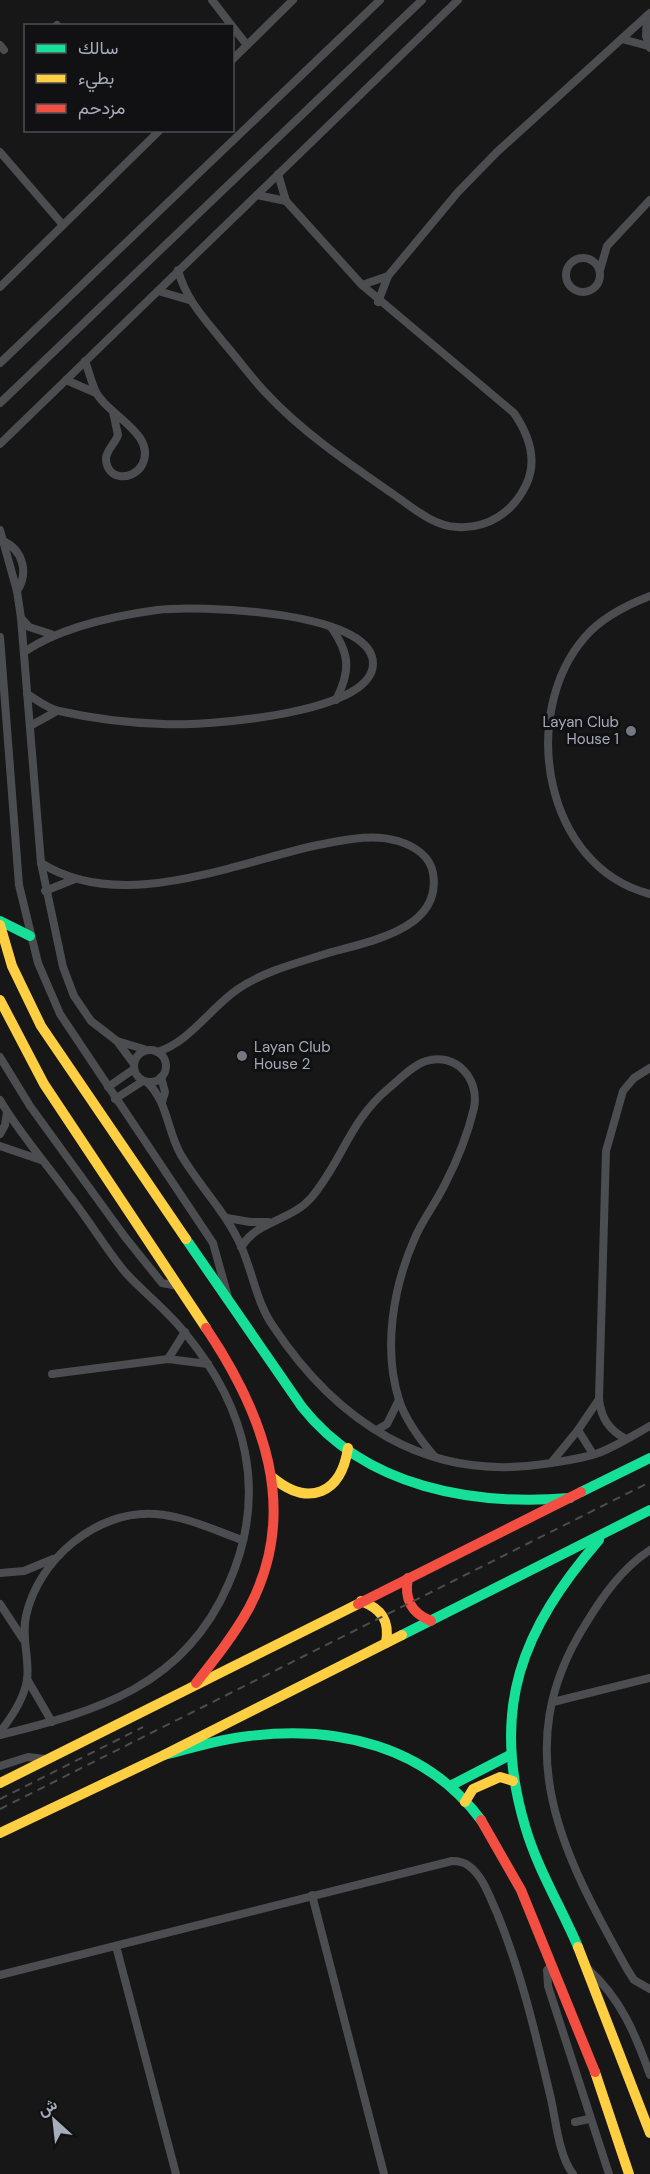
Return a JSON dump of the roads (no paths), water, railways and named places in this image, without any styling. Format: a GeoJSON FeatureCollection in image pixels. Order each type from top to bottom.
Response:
{"type":"FeatureCollection","features":[{"type":"Feature","properties":{"kind":"street"},"geometry":{"type":"LineString","coordinates":[[212,0],[230,24]]}},
{"type":"Feature","properties":{"kind":"street"},"geometry":{"type":"LineString","coordinates":[[234,58],[294,0]]}},
{"type":"Feature","properties":{"kind":"street"},"geometry":{"type":"LineString","coordinates":[[0,363],[380,0]]}},
{"type":"Feature","properties":{"kind":"street"},"geometry":{"type":"LineString","coordinates":[[0,403],[422,0]]}},
{"type":"Feature","properties":{"kind":"street"},"geometry":{"type":"LineString","coordinates":[[0,444],[458,0]]}},
{"type":"Feature","properties":{"kind":"street"},"geometry":{"type":"LineString","coordinates":[[378,302],[388,276],[478,172],[649,15]]}},
{"type":"Feature","properties":{"kind":"street"},"geometry":{"type":"LineString","coordinates":[[622,39],[649,47],[645,29],[649,15]]}},
{"type":"Feature","properties":{"kind":"street"},"geometry":{"type":"LineString","coordinates":[[234,28],[248,45]]}},
{"type":"Feature","properties":{"kind":"street"},"geometry":{"type":"LineString","coordinates":[[0,287],[158,132]]}},
{"type":"Feature","properties":{"kind":"street"},"geometry":{"type":"LineString","coordinates":[[0,152],[63,225]]}},
{"type":"Feature","properties":{"kind":"street"},"geometry":{"type":"LineString","coordinates":[[178,270],[189,300],[265,392],[340,458],[433,520],[456,527],[480,526],[502,516],[519,499],[530,478],[532,454],[526,430],[514,413],[378,302],[286,201],[278,174]]}},
{"type":"Feature","properties":{"kind":"street"},"geometry":{"type":"LineString","coordinates":[[257,195],[286,201]]}},
{"type":"Feature","properties":{"kind":"street"},"geometry":{"type":"LineString","coordinates":[[607,246],[575,260],[568,268],[567,278],[572,287],[581,292],[592,290],[599,282],[602,257],[607,246],[650,200]]}},
{"type":"Feature","properties":{"kind":"street"},"geometry":{"type":"LineString","coordinates":[[583,258],[595,262],[600,272]]}},
{"type":"Feature","properties":{"kind":"street"},"geometry":{"type":"LineString","coordinates":[[362,285],[388,276]]}},
{"type":"Feature","properties":{"kind":"street"},"geometry":{"type":"LineString","coordinates":[[158,291],[189,300]]}},
{"type":"Feature","properties":{"kind":"street"},"geometry":{"type":"LineString","coordinates":[[85,361],[96,393],[141,438],[145,450],[143,463],[137,472],[127,477],[116,476],[109,469],[106,460],[108,450],[118,435],[113,412]]}},
{"type":"Feature","properties":{"kind":"street"},"geometry":{"type":"LineString","coordinates":[[66,380],[96,393]]}},
{"type":"Feature","properties":{"kind":"street"},"geometry":{"type":"LineString","coordinates":[[0,530],[17,591],[21,618],[41,863],[45,891],[63,968],[74,996],[91,1021],[117,1041],[162,1102],[169,1127],[182,1156],[227,1218],[241,1247],[253,1286],[273,1327],[316,1385],[345,1410],[410,1449],[435,1457],[493,1468],[522,1468],[593,1454],[650,1426]]}},
{"type":"Feature","properties":{"kind":"street"},"geometry":{"type":"LineString","coordinates":[[3,541],[17,551],[23,562],[24,574],[17,591]]}},
{"type":"Feature","properties":{"kind":"street"},"geometry":{"type":"LineString","coordinates":[[650,596],[622,607],[585,637],[561,677],[549,722],[548,768],[561,812],[585,852],[619,883],[650,894]]}},
{"type":"Feature","properties":{"kind":"street"},"geometry":{"type":"LineString","coordinates":[[24,652],[53,634],[132,614],[182,608],[287,615],[330,626],[368,648],[374,662],[370,677],[360,688],[336,699],[261,719],[163,724],[57,711],[27,694]]}},
{"type":"Feature","properties":{"kind":"street"},"geometry":{"type":"LineString","coordinates":[[21,618],[29,627],[53,634]]}},
{"type":"Feature","properties":{"kind":"street"},"geometry":{"type":"LineString","coordinates":[[330,626],[342,642],[347,662],[345,681],[336,699]]}},
{"type":"Feature","properties":{"kind":"street"},"geometry":{"type":"LineString","coordinates":[[0,637],[17,865],[30,936],[44,980],[60,1014],[213,1243],[224,1274],[229,1301]]}},
{"type":"Feature","properties":{"kind":"street"},"geometry":{"type":"LineString","coordinates":[[30,726],[57,711]]}},
{"type":"Feature","properties":{"kind":"street"},"geometry":{"type":"LineString","coordinates":[[41,863],[76,879],[132,884],[162,883],[191,878],[272,855],[354,838],[371,837],[399,842],[416,849],[431,866],[434,884],[432,897],[427,910],[419,919],[388,934],[261,976],[238,989],[177,1043],[157,1052],[117,1041]]}},
{"type":"Feature","properties":{"kind":"street"},"geometry":{"type":"LineString","coordinates":[[45,891],[76,879]]}},
{"type":"Feature","properties":{"kind":"street"},"geometry":{"type":"LineString","coordinates":[[0,923],[30,936]]}},
{"type":"Feature","properties":{"kind":"street"},"geometry":{"type":"LineString","coordinates":[[0,923],[12,966],[41,1026],[287,1387],[317,1424],[348,1448],[400,1479],[448,1495],[497,1502],[570,1498]]}},
{"type":"Feature","properties":{"kind":"street"},"geometry":{"type":"LineString","coordinates":[[0,999],[44,1084],[230,1364],[252,1402],[265,1439],[273,1479],[274,1516],[268,1558],[256,1596],[237,1632],[196,1683]]}},
{"type":"Feature","properties":{"kind":"street"},"geometry":{"type":"LineString","coordinates":[[162,1102],[165,1087],[161,1077],[165,1064],[177,1043]]}},
{"type":"Feature","properties":{"kind":"street"},"geometry":{"type":"LineString","coordinates":[[108,1087],[134,1067],[138,1055],[147,1050]]}},
{"type":"Feature","properties":{"kind":"street"},"geometry":{"type":"LineString","coordinates":[[157,1052],[165,1064]]}},
{"type":"Feature","properties":{"kind":"street"},"geometry":{"type":"LineString","coordinates":[[0,1057],[30,1106],[125,1237],[162,1283],[178,1286]]}},
{"type":"Feature","properties":{"kind":"street"},"geometry":{"type":"LineString","coordinates":[[241,1247],[252,1233],[272,1221],[293,1213],[310,1200],[353,1127],[367,1109],[411,1071],[425,1062],[441,1059],[457,1064],[469,1075],[475,1090],[471,1117],[456,1160],[414,1239],[395,1302],[392,1335],[393,1368],[399,1400],[420,1438],[435,1457]]}},
{"type":"Feature","properties":{"kind":"street"},"geometry":{"type":"LineString","coordinates":[[626,1439],[617,1434],[603,1418],[598,1399],[606,1151],[623,1091],[634,1077],[650,1068]]}},
{"type":"Feature","properties":{"kind":"street"},"geometry":{"type":"LineString","coordinates":[[115,1098],[145,1081],[161,1077]]}},
{"type":"Feature","properties":{"kind":"street"},"geometry":{"type":"LineString","coordinates":[[0,1100],[116,1261],[184,1332],[208,1364],[235,1416],[249,1465],[249,1500],[234,1572],[222,1599],[207,1623],[168,1666],[121,1698],[95,1710],[0,1734]]}},
{"type":"Feature","properties":{"kind":"street"},"geometry":{"type":"LineString","coordinates":[[0,1134],[8,1112]]}},
{"type":"Feature","properties":{"kind":"street"},"geometry":{"type":"LineString","coordinates":[[0,1146],[42,1161]]}},
{"type":"Feature","properties":{"kind":"street"},"geometry":{"type":"LineString","coordinates":[[227,1218],[250,1222],[272,1221]]}},
{"type":"Feature","properties":{"kind":"street"},"geometry":{"type":"LineString","coordinates":[[168,1359],[184,1332]]}},
{"type":"Feature","properties":{"kind":"street"},"geometry":{"type":"LineString","coordinates":[[52,1374],[168,1359],[208,1364]]}},
{"type":"Feature","properties":{"kind":"street"},"geometry":{"type":"LineString","coordinates":[[550,1463],[578,1430],[598,1399]]}},
{"type":"Feature","properties":{"kind":"street"},"geometry":{"type":"LineString","coordinates":[[376,1430],[387,1424],[399,1400]]}},
{"type":"Feature","properties":{"kind":"street"},"geometry":{"type":"LineString","coordinates":[[585,1420],[603,1418]]}},
{"type":"Feature","properties":{"kind":"street"},"geometry":{"type":"LineString","coordinates":[[578,1430],[593,1454]]}},
{"type":"Feature","properties":{"kind":"street"},"geometry":{"type":"LineString","coordinates":[[410,1449],[420,1438]]}},
{"type":"Feature","properties":{"kind":"street"},"geometry":{"type":"LineString","coordinates":[[273,1479],[297,1494],[317,1493],[326,1489],[340,1476],[345,1468],[348,1448]]}},
{"type":"Feature","properties":{"kind":"street"},"geometry":{"type":"LineString","coordinates":[[0,1783],[650,1458]]}},
{"type":"Feature","properties":{"kind":"street"},"geometry":{"type":"LineString","coordinates":[[0,1833],[164,1755],[650,1510]]}},
{"type":"Feature","properties":{"kind":"street"},"geometry":{"type":"LineString","coordinates":[[0,1734],[20,1700],[27,1680],[24,1640],[26,1617],[32,1595],[43,1575],[57,1557],[83,1535],[105,1523],[129,1516],[154,1514],[179,1518],[242,1540]]}},
{"type":"Feature","properties":{"kind":"street"},"geometry":{"type":"LineString","coordinates":[[604,1534],[560,1586],[535,1628],[523,1655],[510,1712],[510,1755],[513,1781],[526,1829],[585,1966],[650,2133]]}},
{"type":"Feature","properties":{"kind":"street"},"geometry":{"type":"LineString","coordinates":[[650,1550],[612,1586],[596,1608],[567,1658],[553,1702],[546,1763],[550,1798],[589,1901],[627,1970],[634,1980],[650,1989]]}},
{"type":"Feature","properties":{"kind":"street"},"geometry":{"type":"LineString","coordinates":[[0,1573],[24,1571],[57,1557]]}},
{"type":"Feature","properties":{"kind":"street"},"geometry":{"type":"LineString","coordinates":[[408,1578],[405,1593],[409,1607],[419,1616],[430,1621]]}},
{"type":"Feature","properties":{"kind":"street"},"geometry":{"type":"LineString","coordinates":[[361,1601],[375,1606],[386,1618],[389,1632],[386,1643]]}},
{"type":"Feature","properties":{"kind":"street"},"geometry":{"type":"LineString","coordinates":[[0,1604],[24,1640]]}},
{"type":"Feature","properties":{"kind":"street"},"geometry":{"type":"LineString","coordinates":[[553,1702],[650,1678]]}},
{"type":"Feature","properties":{"kind":"street"},"geometry":{"type":"LineString","coordinates":[[27,1680],[52,1722]]}},
{"type":"Feature","properties":{"kind":"street"},"geometry":{"type":"LineString","coordinates":[[164,1755],[247,1736],[315,1734],[381,1748],[412,1761],[450,1785],[498,1847],[543,1941],[551,1966],[596,2074],[629,2174]]}},
{"type":"Feature","properties":{"kind":"street"},"geometry":{"type":"LineString","coordinates":[[450,1785],[510,1755]]}},
{"type":"Feature","properties":{"kind":"street"},"geometry":{"type":"LineString","coordinates":[[0,1766],[28,1757],[47,1759]]}},
{"type":"Feature","properties":{"kind":"street"},"geometry":{"type":"LineString","coordinates":[[465,1802],[473,1789],[500,1777],[513,1781]]}},
{"type":"Feature","properties":{"kind":"street"},"geometry":{"type":"LineString","coordinates":[[0,1975],[452,1861],[468,1865],[492,1901],[520,1975],[557,2126],[568,2166],[573,2174]]}},
{"type":"Feature","properties":{"kind":"street"},"geometry":{"type":"LineString","coordinates":[[312,1895],[384,2174]]}},
{"type":"Feature","properties":{"kind":"street"},"geometry":{"type":"LineString","coordinates":[[116,1946],[176,2174]]}},
{"type":"Feature","properties":{"kind":"street"},"geometry":{"type":"LineString","coordinates":[[551,1966],[547,1970],[548,1986],[589,2119],[609,2174]]}},
{"type":"Feature","properties":{"kind":"street"},"geometry":{"type":"LineString","coordinates":[[585,1966],[601,1980],[626,2013],[650,2074]]}},
{"type":"Feature","properties":{"kind":"street"},"geometry":{"type":"LineString","coordinates":[[575,2122],[589,2119]]}},
{"type":"Feature","properties":{"kind":"street"},"geometry":{"type":"LineString","coordinates":[[557,2126],[566,2124]]}},
{"type":"Feature","properties":{"kind":"railway"},"geometry":{"type":"LineString","coordinates":[[0,1809],[650,1482]]}},
{"type":"Feature","properties":{"kind":"railway"},"geometry":{"type":"LineString","coordinates":[[0,1799],[143,1727]]}},
{"type":"Feature","properties":{"kind":"place","name":"Layan Club House 1"},"geometry":{"type":"Point","coordinates":[631,731]}},
{"type":"Feature","properties":{"kind":"place","name":"Layan Club House 2"},"geometry":{"type":"Point","coordinates":[242,1056]}}]}
